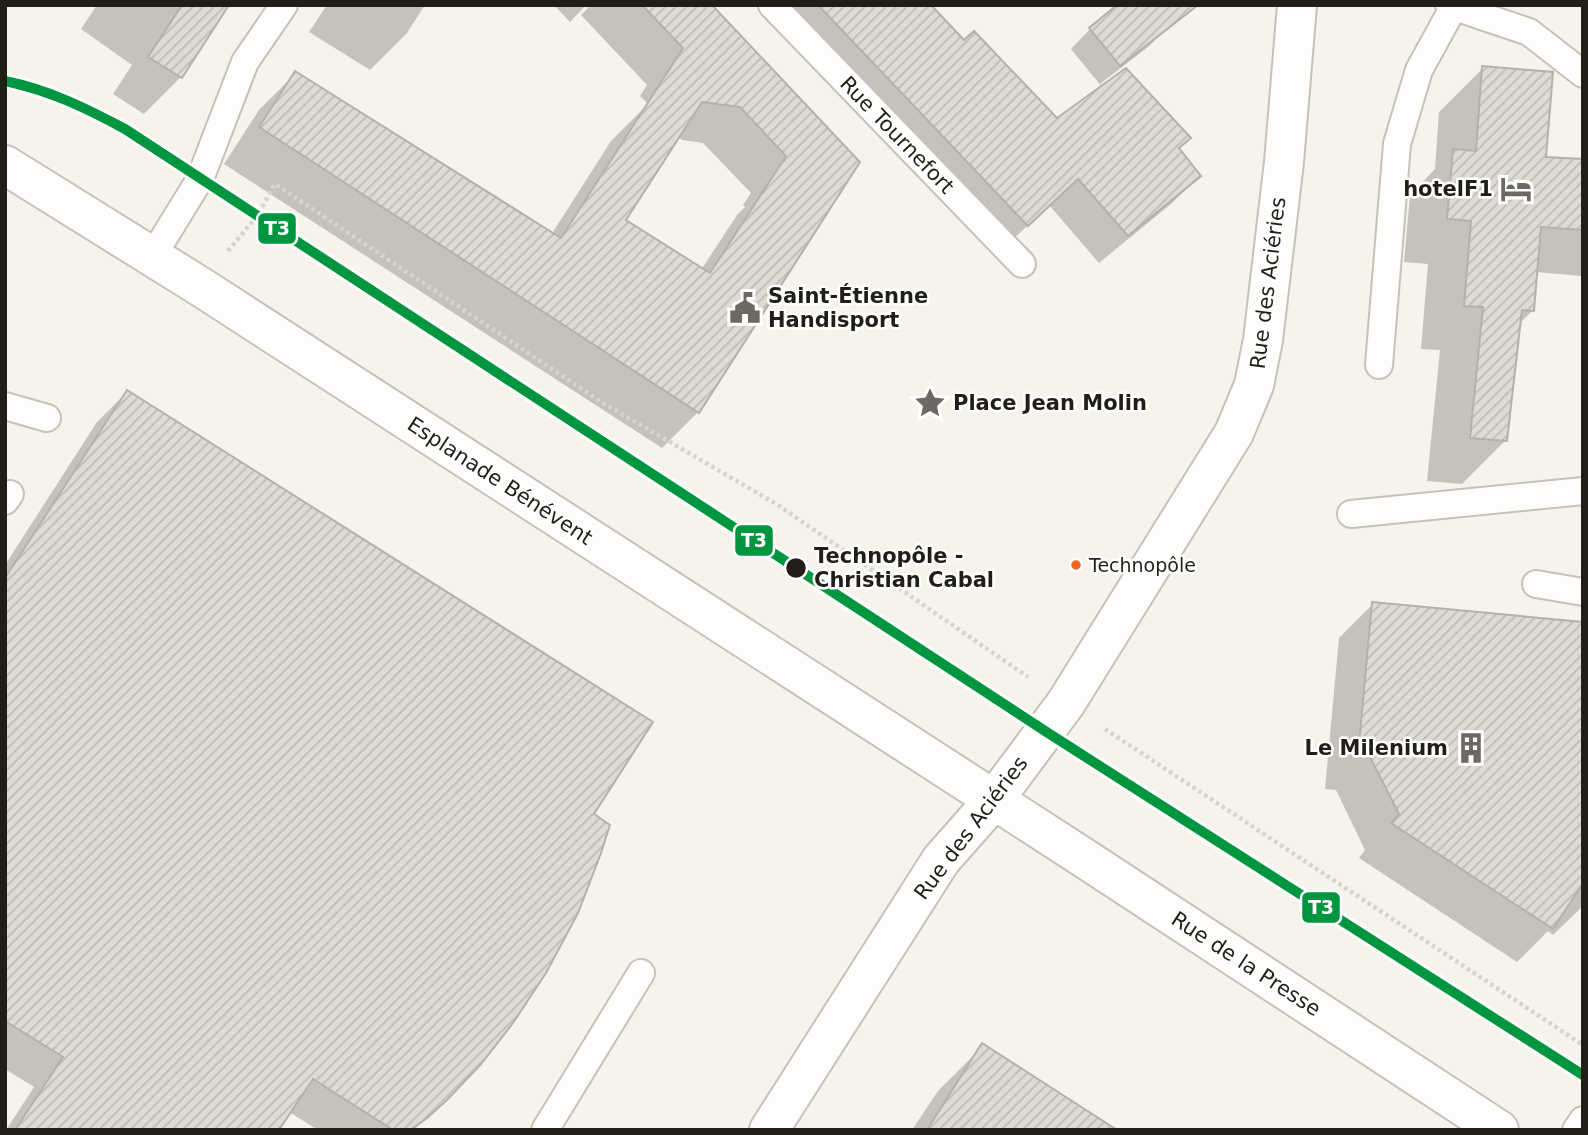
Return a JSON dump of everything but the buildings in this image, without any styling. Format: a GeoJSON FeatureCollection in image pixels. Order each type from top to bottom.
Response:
{"type":"FeatureCollection","features":[{"type":"Feature","properties":{"kind":"street","name":"Rue des Aciéries"},"geometry":{"type":"LineString","coordinates":[[769,1130],[941,860],[993,801],[1066,703],[1234,433],[1254,385],[1263,340],[1284,162],[1297,5]]}},
{"type":"Feature","properties":{"kind":"street","name":"Esplanade Bénévent"},"geometry":{"type":"LineString","coordinates":[[5,164],[201,287],[993,801]]}},
{"type":"Feature","properties":{"kind":"street","name":"Rue de la Presse"},"geometry":{"type":"LineString","coordinates":[[993,801],[1499,1130]]}},
{"type":"Feature","properties":{"kind":"lane"},"geometry":{"type":"LineString","coordinates":[[152,257],[200,179],[245,62],[284,5]]}},
{"type":"Feature","properties":{"kind":"lane","name":"Rue Tournefort"},"geometry":{"type":"LineString","coordinates":[[772,5],[1022,264]]}},
{"type":"Feature","properties":{"kind":"lane"},"geometry":{"type":"LineString","coordinates":[[1379,365],[1397,144],[1419,70],[1451,6],[1529,32],[1583,74]]}},
{"type":"Feature","properties":{"kind":"lane"},"geometry":{"type":"LineString","coordinates":[[5,406],[47,418]]}},
{"type":"Feature","properties":{"kind":"lane"},"geometry":{"type":"LineString","coordinates":[[1352,514],[1583,491]]}},
{"type":"Feature","properties":{"kind":"lane"},"geometry":{"type":"LineString","coordinates":[[1536,584],[1583,592]]}},
{"type":"Feature","properties":{"kind":"lane"},"geometry":{"type":"LineString","coordinates":[[545,1130],[641,973]]}},
{"type":"Feature","properties":{"kind":"lane"},"geometry":{"type":"LineString","coordinates":[[1576,1130],[1583,1120]]}},
{"type":"Feature","properties":{"kind":"path"},"geometry":{"type":"LineString","coordinates":[[201,287],[257,216],[275,184],[603,403],[778,505],[1066,703],[1583,1045]]}},
{"type":"Feature","properties":{"kind":"transit line","name":"T3"},"geometry":{"type":"LineString","coordinates":[[5,81],[67,100],[125,129],[1045,731],[1583,1075]]}},
{"type":"Feature","properties":{"kind":"place","name":"hotelF1"},"geometry":{"type":"Point","coordinates":[1516,189]}},
{"type":"Feature","properties":{"kind":"place","name":"Saint-Étienne Handisport"},"geometry":{"type":"Point","coordinates":[745,308]}},
{"type":"Feature","properties":{"kind":"place","name":"Place Jean Molin"},"geometry":{"type":"Point","coordinates":[930,403]}},
{"type":"Feature","properties":{"kind":"place","name":"Technopôle"},"geometry":{"type":"Point","coordinates":[1076,565]}},
{"type":"Feature","properties":{"kind":"place","name":"Technopôle - Christian Cabal"},"geometry":{"type":"Point","coordinates":[796,568]}},
{"type":"Feature","properties":{"kind":"place","name":"Le Milenium"},"geometry":{"type":"Point","coordinates":[1471,748]}}]}
